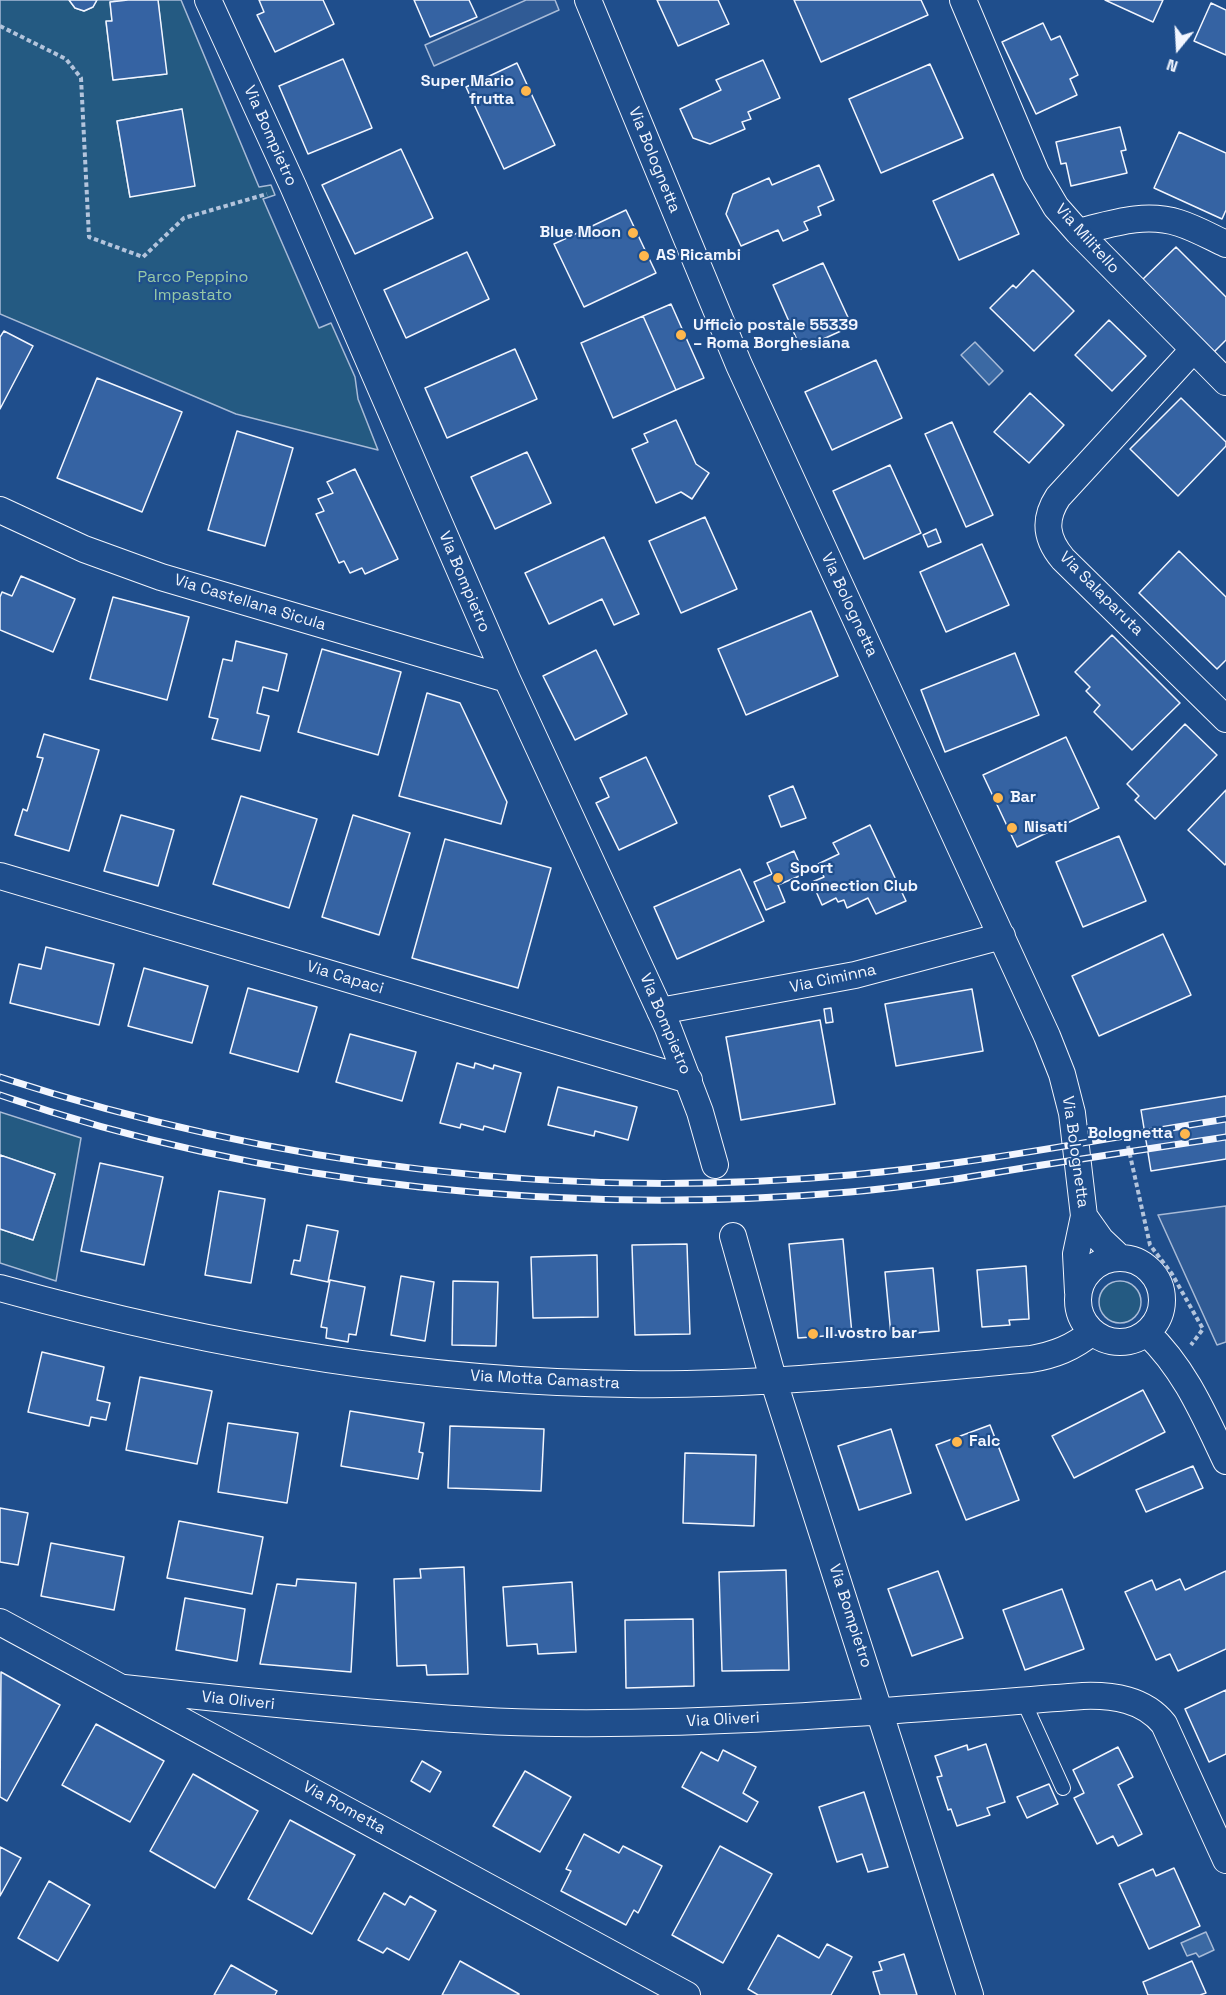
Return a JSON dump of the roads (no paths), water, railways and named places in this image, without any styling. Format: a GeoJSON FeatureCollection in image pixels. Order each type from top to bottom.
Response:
{"type":"FeatureCollection","features":[{"type":"Feature","properties":{"kind":"street","name":"Via Bompietro"},"geometry":{"type":"LineString","coordinates":[[208,0],[293,186],[507,680],[660,1011],[689,1080],[715,1165]]}},
{"type":"Feature","properties":{"kind":"street","name":"Via Bolognetta"},"geometry":{"type":"LineString","coordinates":[[588,0],[739,365],[1002,936],[1062,1074],[1075,1132],[1084,1216],[1076,1254],[1078,1292]]}},
{"type":"Feature","properties":{"kind":"street","name":"Via Militello"},"geometry":{"type":"LineString","coordinates":[[963,0],[1036,173],[1056,207],[1226,382]]}},
{"type":"Feature","properties":{"kind":"street"},"geometry":{"type":"LineString","coordinates":[[1078,232],[1131,219],[1159,219],[1189,227],[1226,244]]}},
{"type":"Feature","properties":{"kind":"street","name":"Via Salaparuta"},"geometry":{"type":"LineString","coordinates":[[1193,350],[1058,497],[1049,512],[1047,528],[1053,546],[1063,559],[1226,718]]}},
{"type":"Feature","properties":{"kind":"street","name":"Via Castellana Sicula"},"geometry":{"type":"LineString","coordinates":[[0,510],[84,549],[161,577],[507,680]]}},
{"type":"Feature","properties":{"kind":"street","name":"Via Capaci"},"geometry":{"type":"LineString","coordinates":[[0,876],[689,1080]]}},
{"type":"Feature","properties":{"kind":"street","name":"Via Ciminna"},"geometry":{"type":"LineString","coordinates":[[660,1011],[855,975],[1002,936]]}},
{"type":"Feature","properties":{"kind":"street","name":"Via Bolognetta"},"geometry":{"type":"LineString","coordinates":[[1084,1216],[1101,1240],[1120,1258]]}},
{"type":"Feature","properties":{"kind":"street","name":"Via Bompietro"},"geometry":{"type":"LineString","coordinates":[[733,1236],[774,1382],[970,1995]]}},
{"type":"Feature","properties":{"kind":"street"},"geometry":{"type":"LineString","coordinates":[[1120,1258],[1135,1260],[1148,1268],[1157,1280],[1162,1294],[1162,1308],[1157,1322],[1147,1333],[1134,1341],[1119,1343],[1105,1340],[1092,1332],[1083,1321],[1078,1307],[1078,1292],[1084,1278],[1093,1267],[1106,1260],[1120,1258]]}},
{"type":"Feature","properties":{"kind":"street","name":"Via Motta Camastra"},"geometry":{"type":"LineString","coordinates":[[0,1288],[95,1313],[193,1335],[326,1359],[480,1377],[591,1384],[774,1382],[1030,1359],[1058,1353],[1072,1347],[1092,1332]]}},
{"type":"Feature","properties":{"kind":"street"},"geometry":{"type":"LineString","coordinates":[[1147,1333],[1176,1365],[1190,1387],[1226,1461]]}},
{"type":"Feature","properties":{"kind":"street","name":"Via Rometta"},"geometry":{"type":"LineString","coordinates":[[0,1622],[687,1995]]}},
{"type":"Feature","properties":{"kind":"street","name":"Via Oliveri"},"geometry":{"type":"LineString","coordinates":[[124,1688],[255,1703],[535,1723],[677,1722],[880,1712],[1023,1700],[1107,1696],[1128,1700],[1148,1708],[1157,1716],[1169,1733],[1226,1860]]}},
{"type":"Feature","properties":{"kind":"lane"},"geometry":{"type":"LineString","coordinates":[[1023,1700],[1063,1788]]}},
{"type":"Feature","properties":{"kind":"railway"},"geometry":{"type":"LineString","coordinates":[[0,1077],[103,1108],[208,1134],[314,1154],[420,1169],[527,1179],[635,1183],[742,1182],[897,1170],[991,1158],[1226,1119]]}},
{"type":"Feature","properties":{"kind":"railway"},"geometry":{"type":"LineString","coordinates":[[0,1095],[101,1127],[206,1152],[312,1172],[420,1187],[528,1196],[636,1200],[744,1198],[872,1190],[1226,1137]]}},
{"type":"Feature","properties":{"kind":"place","name":"Super Mario frutta"},"geometry":{"type":"Point","coordinates":[526,91]}},
{"type":"Feature","properties":{"kind":"place","name":"Blue Moon"},"geometry":{"type":"Point","coordinates":[633,233]}},
{"type":"Feature","properties":{"kind":"place","name":"AS Ricambi"},"geometry":{"type":"Point","coordinates":[644,256]}},
{"type":"Feature","properties":{"kind":"place","name":"Ufficio postale 55339 – Roma Borghesiana"},"geometry":{"type":"Point","coordinates":[681,335]}},
{"type":"Feature","properties":{"kind":"place","name":"Bar"},"geometry":{"type":"Point","coordinates":[998,798]}},
{"type":"Feature","properties":{"kind":"place","name":"Nisati"},"geometry":{"type":"Point","coordinates":[1012,828]}},
{"type":"Feature","properties":{"kind":"place","name":"Sport Connection Club"},"geometry":{"type":"Point","coordinates":[778,878]}},
{"type":"Feature","properties":{"kind":"place","name":"Bolognetta"},"geometry":{"type":"Point","coordinates":[1185,1134]}},
{"type":"Feature","properties":{"kind":"place","name":"Il vostro bar"},"geometry":{"type":"Point","coordinates":[813,1334]}},
{"type":"Feature","properties":{"kind":"place","name":"Falc"},"geometry":{"type":"Point","coordinates":[957,1442]}},
{"type":"Feature","properties":{"kind":"park label","name":"Parco Peppino Impastato"},"geometry":{"type":"Point","coordinates":[193,287]}}]}
